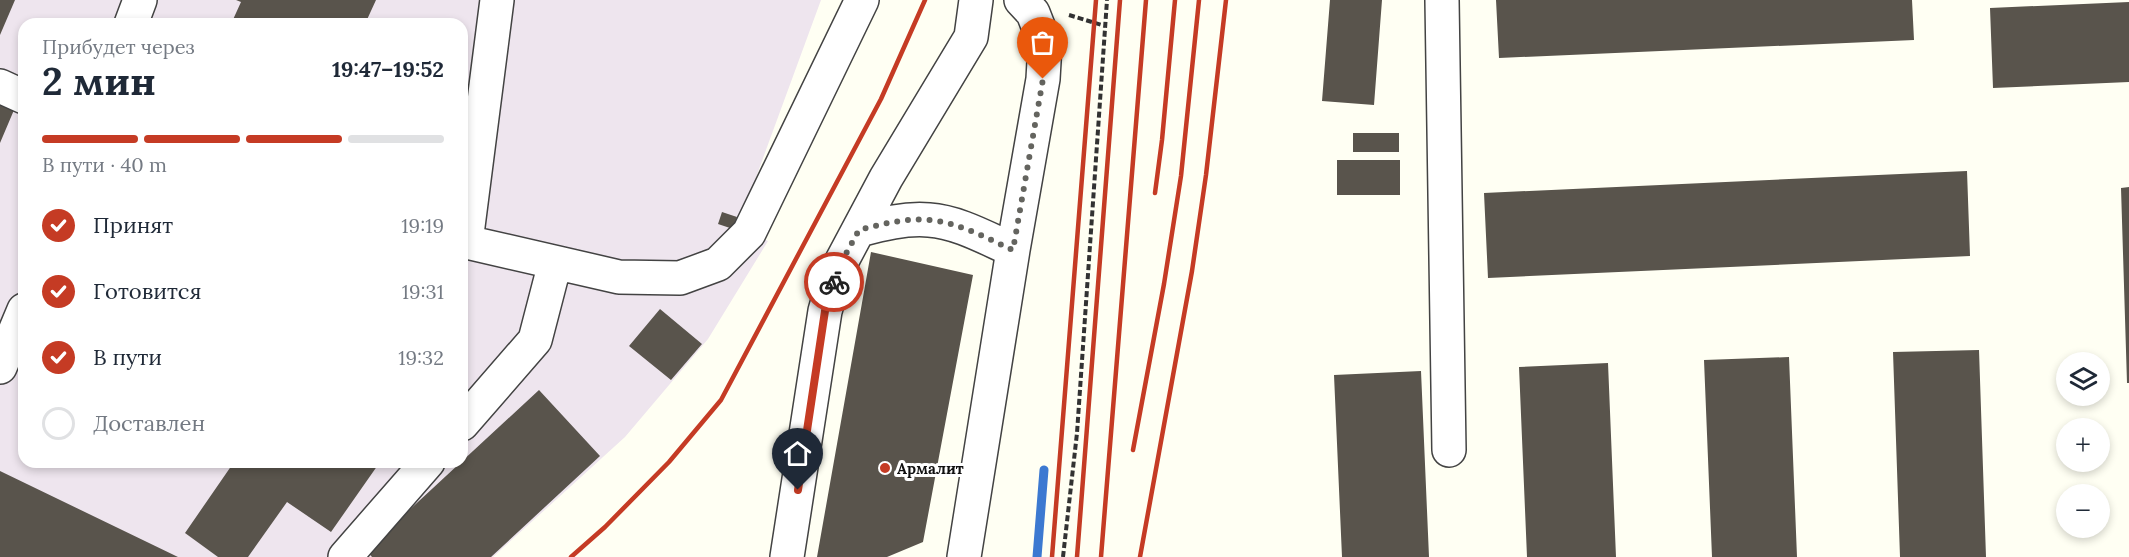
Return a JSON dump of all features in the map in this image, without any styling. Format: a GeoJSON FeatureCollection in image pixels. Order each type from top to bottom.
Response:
{"type":"FeatureCollection","features":[{"type":"Feature","properties":{"kind":"lane"},"geometry":{"type":"LineString","coordinates":[[133,18],[140,0]]}},
{"type":"Feature","properties":{"kind":"lane"},"geometry":{"type":"LineString","coordinates":[[468,213],[497,0]]}},
{"type":"Feature","properties":{"kind":"lane"},"geometry":{"type":"LineString","coordinates":[[468,243],[618,277],[680,278],[718,264],[749,233],[862,0]]}},
{"type":"Feature","properties":{"kind":"lane"},"geometry":{"type":"LineString","coordinates":[[787,557],[825,311],[837,270],[886,178],[971,37],[976,0]]}},
{"type":"Feature","properties":{"kind":"lane"},"geometry":{"type":"LineString","coordinates":[[964,557],[1043,79],[1044,44],[1033,14],[1022,0]]}},
{"type":"Feature","properties":{"kind":"lane"},"geometry":{"type":"LineString","coordinates":[[1442,0],[1449,450]]}},
{"type":"Feature","properties":{"kind":"lane"},"geometry":{"type":"LineString","coordinates":[[0,86],[18,94]]}},
{"type":"Feature","properties":{"kind":"lane"},"geometry":{"type":"LineString","coordinates":[[859,230],[889,222],[929,220],[968,229],[1013,250]]}},
{"type":"Feature","properties":{"kind":"lane"},"geometry":{"type":"LineString","coordinates":[[468,417],[535,340],[555,263]]}},
{"type":"Feature","properties":{"kind":"lane"},"geometry":{"type":"LineString","coordinates":[[0,367],[18,324]]}},
{"type":"Feature","properties":{"kind":"lane"},"geometry":{"type":"LineString","coordinates":[[345,557],[424,468]]}},
{"type":"Feature","properties":{"kind":"path"},"geometry":{"type":"LineString","coordinates":[[1063,557],[1077,433],[1107,0]]}},
{"type":"Feature","properties":{"kind":"shaded area"},"geometry":{"type":"Polygon","coordinates":[[[0,0],[821,0],[737,229],[768,241],[708,339],[625,437],[493,557],[0,557],[0,0]]]}},
{"type":"Feature","properties":{"kind":"building"},"geometry":{"type":"Polygon","coordinates":[[[0,0],[15,0],[0,35],[0,0]]]}},
{"type":"Feature","properties":{"kind":"building"},"geometry":{"type":"Polygon","coordinates":[[[236,0],[376,0],[368,18],[234,18],[241,2],[236,0]]]}},
{"type":"Feature","properties":{"kind":"building"},"geometry":{"type":"Polygon","coordinates":[[[1330,0],[1382,0],[1374,105],[1322,101],[1330,0]]]}},
{"type":"Feature","properties":{"kind":"building"},"geometry":{"type":"Polygon","coordinates":[[[1496,0],[1912,0],[1914,40],[1499,58],[1496,0]]]}},
{"type":"Feature","properties":{"kind":"building"},"geometry":{"type":"Polygon","coordinates":[[[2129,2],[2129,82],[1993,88],[1990,8],[2129,2]]]}},
{"type":"Feature","properties":{"kind":"building"},"geometry":{"type":"Polygon","coordinates":[[[0,104],[14,110],[0,143],[0,104]]]}},
{"type":"Feature","properties":{"kind":"building"},"geometry":{"type":"Polygon","coordinates":[[[1353,133],[1399,133],[1399,152],[1353,152],[1353,133]]]}},
{"type":"Feature","properties":{"kind":"building"},"geometry":{"type":"Polygon","coordinates":[[[1337,160],[1400,160],[1400,195],[1337,195],[1337,160]]]}},
{"type":"Feature","properties":{"kind":"building"},"geometry":{"type":"Polygon","coordinates":[[[1967,171],[1970,256],[1488,278],[1484,193],[1967,171]]]}},
{"type":"Feature","properties":{"kind":"building"},"geometry":{"type":"Polygon","coordinates":[[[2129,187],[2129,383],[2127,383],[2121,188],[2129,187]]]}},
{"type":"Feature","properties":{"kind":"building"},"geometry":{"type":"Polygon","coordinates":[[[722,212],[737,217],[733,229],[718,224],[722,212]]]}},
{"type":"Feature","properties":{"kind":"building","name":"Армалит"},"geometry":{"type":"Polygon","coordinates":[[[871,252],[973,275],[923,542],[887,557],[817,557],[871,252]]]}},
{"type":"Feature","properties":{"kind":"building"},"geometry":{"type":"Polygon","coordinates":[[[660,309],[702,344],[671,380],[629,346],[660,309]]]}},
{"type":"Feature","properties":{"kind":"building"},"geometry":{"type":"Polygon","coordinates":[[[1979,350],[1986,557],[1900,557],[1893,352],[1979,350]]]}},
{"type":"Feature","properties":{"kind":"building"},"geometry":{"type":"Polygon","coordinates":[[[1789,357],[1797,557],[1712,557],[1704,360],[1789,357]]]}},
{"type":"Feature","properties":{"kind":"building"},"geometry":{"type":"Polygon","coordinates":[[[1608,363],[1616,557],[1527,557],[1519,367],[1608,363]]]}},
{"type":"Feature","properties":{"kind":"building"},"geometry":{"type":"Polygon","coordinates":[[[1421,371],[1429,557],[1342,557],[1334,375],[1421,371]]]}},
{"type":"Feature","properties":{"kind":"building"},"geometry":{"type":"Polygon","coordinates":[[[539,390],[600,456],[491,557],[372,557],[366,550],[455,468],[468,468],[468,456],[539,390]]]}},
{"type":"Feature","properties":{"kind":"building"},"geometry":{"type":"Polygon","coordinates":[[[230,468],[376,468],[331,532],[287,502],[248,557],[218,557],[185,533],[230,468]]]}},
{"type":"Feature","properties":{"kind":"building"},"geometry":{"type":"Polygon","coordinates":[[[0,471],[178,557],[0,557],[0,471]]]}},
{"type":"Feature","properties":{"kind":"waterway"},"geometry":{"type":"LineString","coordinates":[[1037,557],[1044,470]]}},
{"type":"Feature","properties":{"kind":"railway"},"geometry":{"type":"LineString","coordinates":[[571,557],[605,527],[669,462],[721,400],[881,99],[925,0]]}},
{"type":"Feature","properties":{"kind":"railway"},"geometry":{"type":"LineString","coordinates":[[1052,557],[1096,0]]}},
{"type":"Feature","properties":{"kind":"railway"},"geometry":{"type":"LineString","coordinates":[[1077,557],[1120,0]]}},
{"type":"Feature","properties":{"kind":"railway"},"geometry":{"type":"LineString","coordinates":[[1101,557],[1146,0]]}},
{"type":"Feature","properties":{"kind":"railway"},"geometry":{"type":"LineString","coordinates":[[1155,193],[1175,0]]}},
{"type":"Feature","properties":{"kind":"railway"},"geometry":{"type":"LineString","coordinates":[[1133,450],[1164,284],[1181,176],[1199,0]]}},
{"type":"Feature","properties":{"kind":"railway"},"geometry":{"type":"LineString","coordinates":[[1140,557],[1192,271],[1206,175],[1226,0]]}},
{"type":"Feature","properties":{"kind":"way so far"},"geometry":{"type":"LineString","coordinates":[[834,282],[837,270],[859,230],[889,222],[929,220],[968,229],[1013,250],[1043,79]]}},
{"type":"Feature","properties":{"kind":"place","name":"Армалит"},"geometry":{"type":"Point","coordinates":[885,468]}},
{"type":"Feature","properties":{"kind":"route"},"geometry":{"type":"LineString","coordinates":[[798,490],[825,311],[834,282]]}}]}
